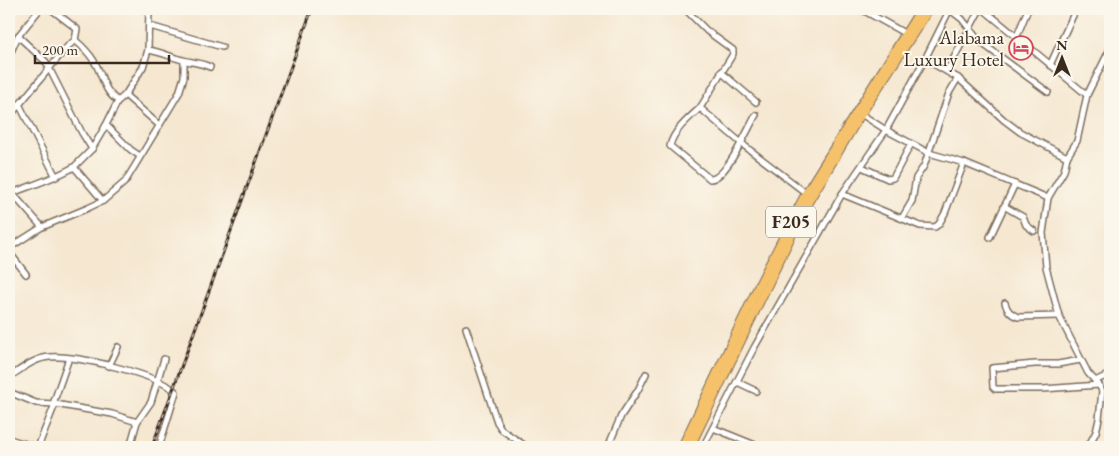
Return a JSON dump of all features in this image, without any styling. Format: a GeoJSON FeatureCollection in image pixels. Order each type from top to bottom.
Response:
{"type":"FeatureCollection","features":[{"type":"Feature","properties":{"kind":"main road","name":"F205"},"geometry":{"type":"LineString","coordinates":[[690,447],[806,193],[921,9]]}},
{"type":"Feature","properties":{"kind":"main road","name":"F205"},"geometry":{"type":"LineString","coordinates":[[682,447],[804,209],[860,114],[930,9]]}},
{"type":"Feature","properties":{"kind":"street"},"geometry":{"type":"LineString","coordinates":[[9,56],[18,36],[40,9]]}},
{"type":"Feature","properties":{"kind":"street"},"geometry":{"type":"LineString","coordinates":[[9,117],[67,47],[75,40],[77,29],[51,9]]}},
{"type":"Feature","properties":{"kind":"street"},"geometry":{"type":"LineString","coordinates":[[10,195],[56,177],[74,167],[92,149],[118,101],[143,67],[148,50],[149,9]]}},
{"type":"Feature","properties":{"kind":"street"},"geometry":{"type":"LineString","coordinates":[[685,9],[707,31],[733,50],[733,54],[700,108],[687,119],[671,146],[702,173],[710,179],[714,179],[719,176],[742,143],[756,115]]}},
{"type":"Feature","properties":{"kind":"street"},"geometry":{"type":"LineString","coordinates":[[861,9],[906,34]]}},
{"type":"Feature","properties":{"kind":"street"},"geometry":{"type":"LineString","coordinates":[[703,447],[842,194],[886,130],[950,9],[970,28],[979,42],[1048,92]]}},
{"type":"Feature","properties":{"kind":"street"},"geometry":{"type":"LineString","coordinates":[[947,71],[981,9],[1017,36],[1087,95]]}},
{"type":"Feature","properties":{"kind":"street"},"geometry":{"type":"LineString","coordinates":[[1017,36],[1028,9]]}},
{"type":"Feature","properties":{"kind":"street"},"geometry":{"type":"LineString","coordinates":[[1050,64],[1076,9]]}},
{"type":"Feature","properties":{"kind":"street"},"geometry":{"type":"LineString","coordinates":[[150,26],[222,47]]}},
{"type":"Feature","properties":{"kind":"street"},"geometry":{"type":"LineString","coordinates":[[18,36],[50,68],[82,133],[92,149]]}},
{"type":"Feature","properties":{"kind":"street"},"geometry":{"type":"LineString","coordinates":[[75,40],[95,62],[105,87],[118,101]]}},
{"type":"Feature","properties":{"kind":"street"},"geometry":{"type":"LineString","coordinates":[[1088,447],[1096,432],[1102,392],[1088,373],[1059,316],[1051,293],[1043,249],[1043,233],[1048,198],[1064,171],[1067,157],[1077,141],[1087,95],[1110,49]]}},
{"type":"Feature","properties":{"kind":"street"},"geometry":{"type":"LineString","coordinates":[[148,50],[165,53],[184,61],[198,62],[210,67]]}},
{"type":"Feature","properties":{"kind":"street"},"geometry":{"type":"LineString","coordinates":[[925,59],[958,78],[1020,132],[1067,157]]}},
{"type":"Feature","properties":{"kind":"street"},"geometry":{"type":"LineString","coordinates":[[9,248],[42,227],[103,201],[125,182],[179,93],[184,77],[184,61]]}},
{"type":"Feature","properties":{"kind":"street"},"geometry":{"type":"LineString","coordinates":[[721,72],[756,102]]}},
{"type":"Feature","properties":{"kind":"street"},"geometry":{"type":"LineString","coordinates":[[902,218],[912,201],[916,178],[924,166],[949,93],[958,78]]}},
{"type":"Feature","properties":{"kind":"street"},"geometry":{"type":"LineString","coordinates":[[125,94],[159,125]]}},
{"type":"Feature","properties":{"kind":"street"},"geometry":{"type":"LineString","coordinates":[[19,104],[56,177]]}},
{"type":"Feature","properties":{"kind":"street"},"geometry":{"type":"LineString","coordinates":[[700,108],[806,193]]}},
{"type":"Feature","properties":{"kind":"street"},"geometry":{"type":"LineString","coordinates":[[860,114],[910,144],[964,163],[1048,198]]}},
{"type":"Feature","properties":{"kind":"street"},"geometry":{"type":"LineString","coordinates":[[106,125],[131,150],[140,156]]}},
{"type":"Feature","properties":{"kind":"street"},"geometry":{"type":"LineString","coordinates":[[862,167],[888,179],[893,178],[910,144]]}},
{"type":"Feature","properties":{"kind":"street"},"geometry":{"type":"LineString","coordinates":[[842,194],[920,226],[935,227],[939,224],[945,213],[964,163]]}},
{"type":"Feature","properties":{"kind":"street"},"geometry":{"type":"LineString","coordinates":[[74,167],[103,201]]}},
{"type":"Feature","properties":{"kind":"street"},"geometry":{"type":"LineString","coordinates":[[990,237],[1015,184]]}},
{"type":"Feature","properties":{"kind":"street"},"geometry":{"type":"LineString","coordinates":[[9,185],[10,195],[42,227]]}},
{"type":"Feature","properties":{"kind":"street"},"geometry":{"type":"LineString","coordinates":[[1004,206],[1023,217],[1026,225],[1034,231]]}},
{"type":"Feature","properties":{"kind":"street"},"geometry":{"type":"LineString","coordinates":[[9,252],[26,274]]}},
{"type":"Feature","properties":{"kind":"street"},"geometry":{"type":"LineString","coordinates":[[1005,303],[1011,315],[1018,317],[1059,316]]}},
{"type":"Feature","properties":{"kind":"street"},"geometry":{"type":"LineString","coordinates":[[466,328],[497,422],[502,430],[527,447]]}},
{"type":"Feature","properties":{"kind":"street"},"geometry":{"type":"LineString","coordinates":[[109,366],[118,347]]}},
{"type":"Feature","properties":{"kind":"street"},"geometry":{"type":"LineString","coordinates":[[9,377],[34,360],[49,357],[68,358],[109,366],[157,380],[176,392],[158,447]]}},
{"type":"Feature","properties":{"kind":"street"},"geometry":{"type":"LineString","coordinates":[[9,439],[37,447],[54,404],[68,358]]}},
{"type":"Feature","properties":{"kind":"street"},"geometry":{"type":"LineString","coordinates":[[130,447],[137,422],[151,402],[164,358]]}},
{"type":"Feature","properties":{"kind":"street"},"geometry":{"type":"LineString","coordinates":[[1082,360],[1058,364],[992,368],[993,387],[995,389],[1043,389],[1097,383],[1110,374]]}},
{"type":"Feature","properties":{"kind":"street"},"geometry":{"type":"LineString","coordinates":[[608,447],[621,416],[646,374]]}},
{"type":"Feature","properties":{"kind":"street"},"geometry":{"type":"LineString","coordinates":[[737,382],[756,391]]}},
{"type":"Feature","properties":{"kind":"street"},"geometry":{"type":"LineString","coordinates":[[9,400],[10,393],[36,403],[54,404],[112,414],[137,422]]}},
{"type":"Feature","properties":{"kind":"street"},"geometry":{"type":"LineString","coordinates":[[713,428],[760,447]]}},
{"type":"Feature","properties":{"kind":"railway"},"geometry":{"type":"LineString","coordinates":[[152,447],[312,9]]}},
{"type":"Feature","properties":{"kind":"place","name":"Alabama Luxury Hotel"},"geometry":{"type":"Point","coordinates":[1021,48]}}]}
